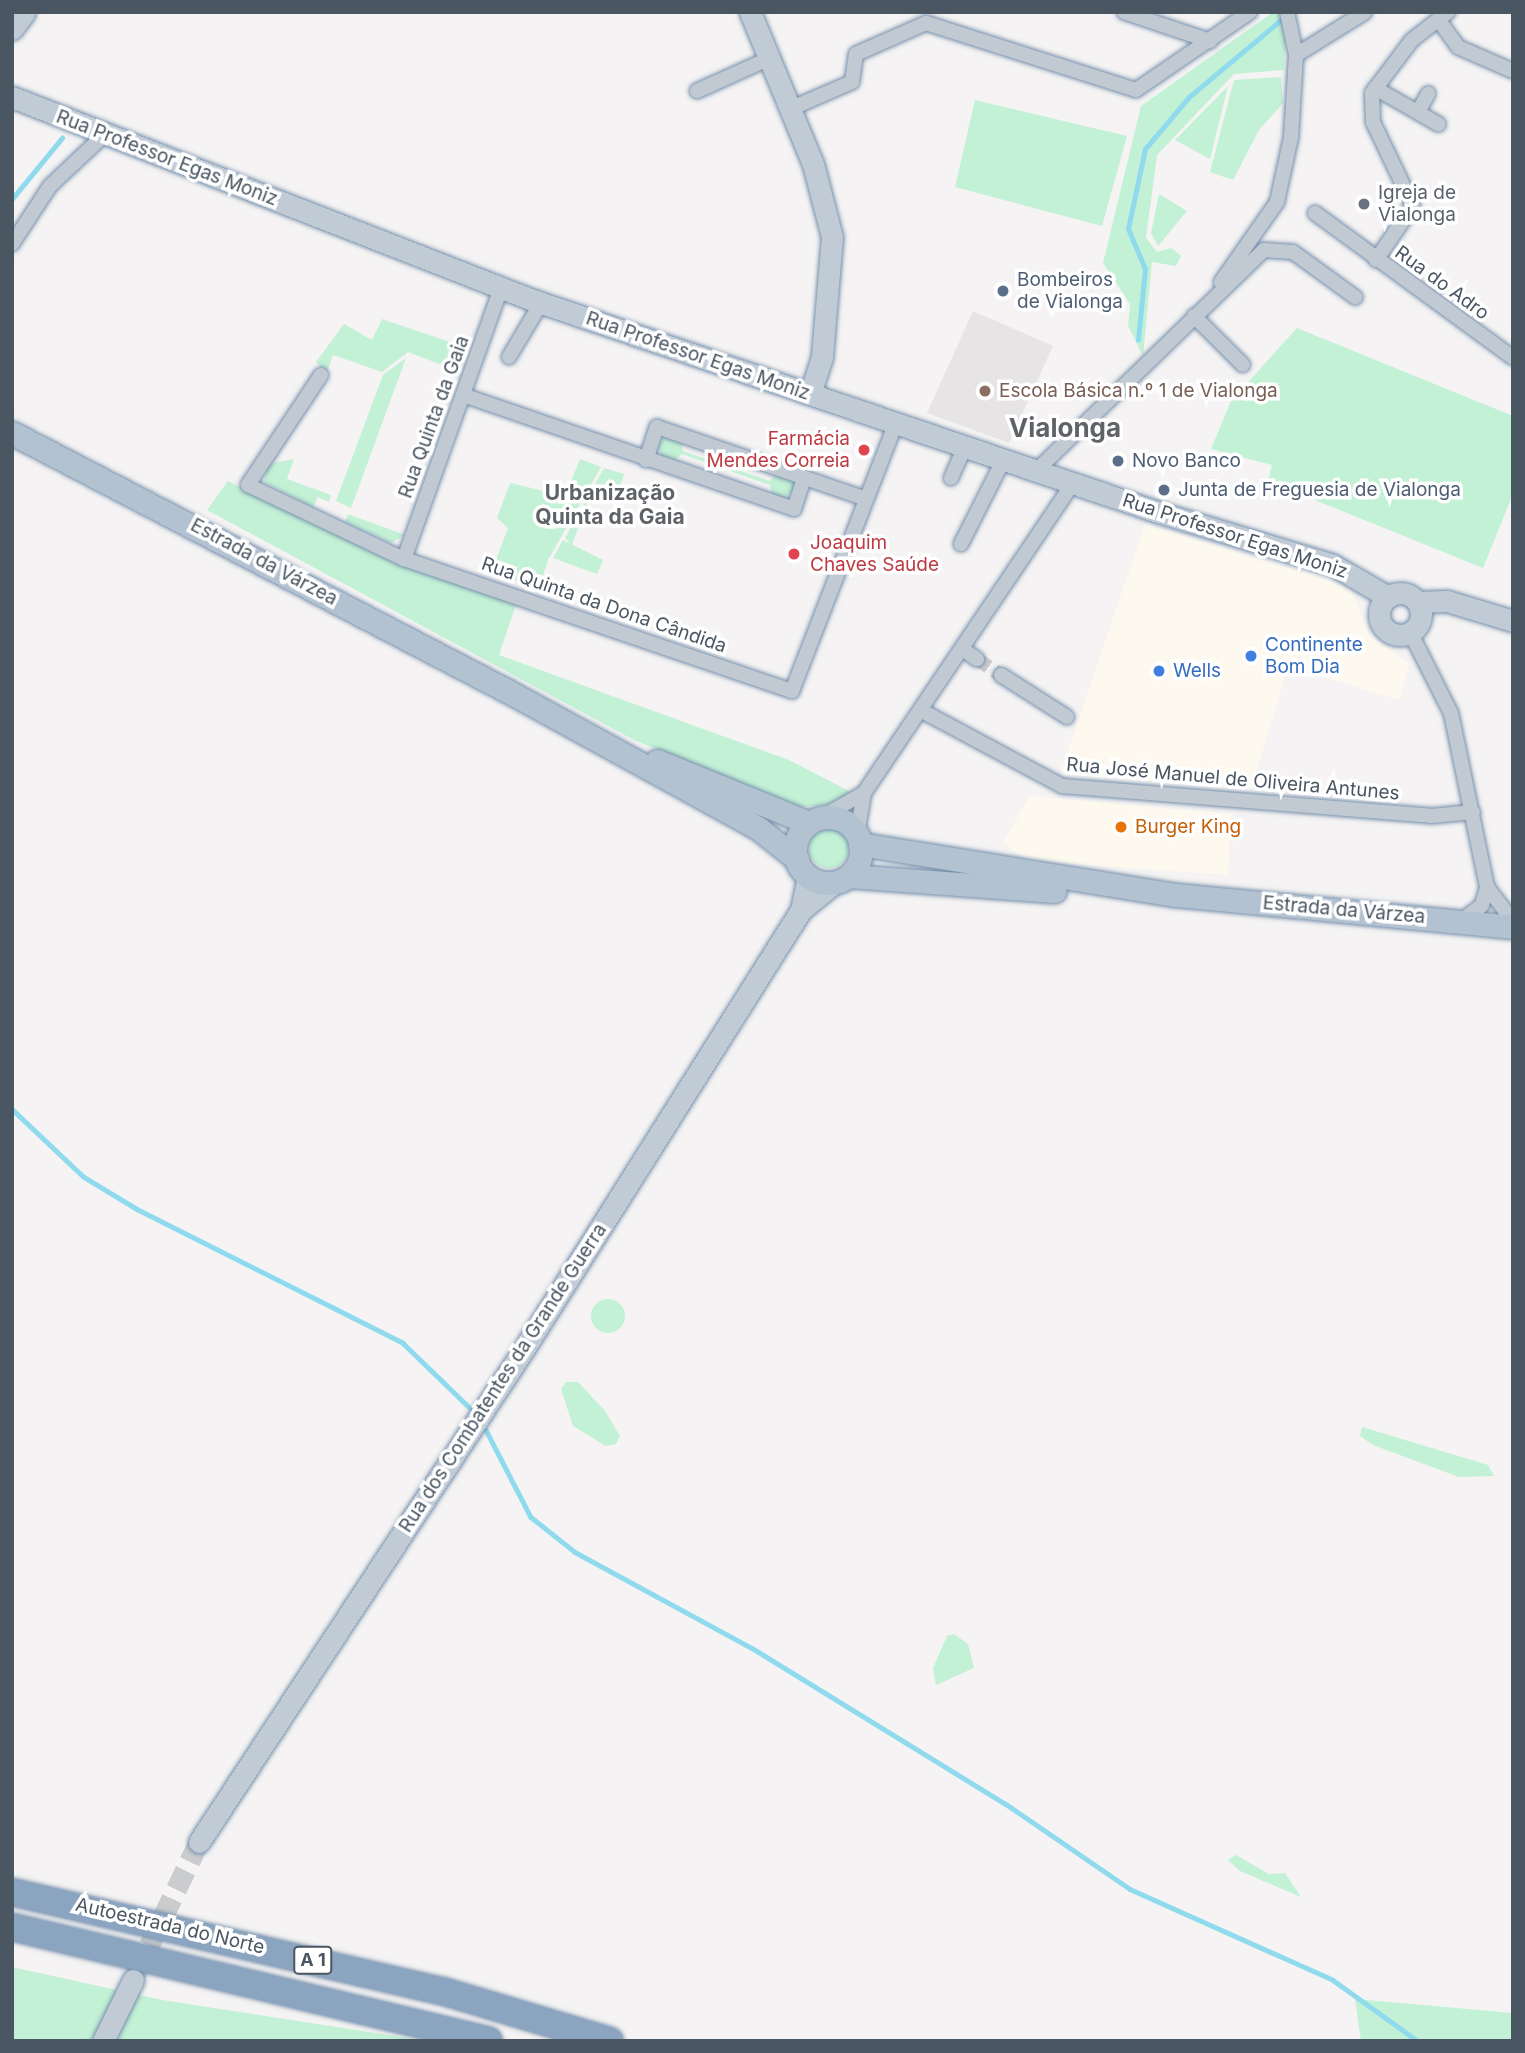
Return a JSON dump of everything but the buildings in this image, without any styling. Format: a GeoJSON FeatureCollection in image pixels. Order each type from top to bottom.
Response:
{"type":"FeatureCollection","features":[{"type":"Feature","properties":{"kind":"highway","name":"Autoestrada do Norte"},"geometry":{"type":"LineString","coordinates":[[12,1892],[442,1991],[610,2041]]}},
{"type":"Feature","properties":{"kind":"highway","name":"Autoestrada do Norte"},"geometry":{"type":"LineString","coordinates":[[12,1927],[489,2041]]}},
{"type":"Feature","properties":{"kind":"main road","name":"Estrada da Várzea"},"geometry":{"type":"LineString","coordinates":[[12,433],[514,695],[758,828],[802,868],[841,879],[1176,895],[1513,924]]}},
{"type":"Feature","properties":{"kind":"main road","name":"Estrada da Várzea"},"geometry":{"type":"LineString","coordinates":[[514,695],[692,778],[815,821],[841,820],[859,839],[1176,895]]}},
{"type":"Feature","properties":{"kind":"main road"},"geometry":{"type":"LineString","coordinates":[[802,868],[797,839],[815,821]]}},
{"type":"Feature","properties":{"kind":"main road"},"geometry":{"type":"LineString","coordinates":[[841,879],[859,839]]}},
{"type":"Feature","properties":{"kind":"street"},"geometry":{"type":"LineString","coordinates":[[12,29],[24,12]]}},
{"type":"Feature","properties":{"kind":"street"},"geometry":{"type":"LineString","coordinates":[[750,12],[792,108],[832,237],[822,357],[810,394]]}},
{"type":"Feature","properties":{"kind":"street"},"geometry":{"type":"LineString","coordinates":[[1124,12],[1210,41]]}},
{"type":"Feature","properties":{"kind":"street"},"geometry":{"type":"LineString","coordinates":[[792,108],[852,82],[856,54],[926,23],[1136,90],[1250,12]]}},
{"type":"Feature","properties":{"kind":"street"},"geometry":{"type":"LineString","coordinates":[[1219,287],[1230,261],[1266,224],[1277,202],[1291,137],[1296,55],[1287,12]]}},
{"type":"Feature","properties":{"kind":"street"},"geometry":{"type":"LineString","coordinates":[[1296,55],[1365,12]]}},
{"type":"Feature","properties":{"kind":"street"},"geometry":{"type":"LineString","coordinates":[[1376,260],[1413,206],[1372,117],[1375,88],[1412,40],[1444,17],[1458,47],[1513,71]]}},
{"type":"Feature","properties":{"kind":"street"},"geometry":{"type":"LineString","coordinates":[[698,91],[770,58]]}},
{"type":"Feature","properties":{"kind":"street"},"geometry":{"type":"LineString","coordinates":[[1375,88],[1438,124]]}},
{"type":"Feature","properties":{"kind":"street"},"geometry":{"type":"LineString","coordinates":[[1418,112],[1428,94]]}},
{"type":"Feature","properties":{"kind":"street","name":"Rua Professor Egas Moniz"},"geometry":{"type":"LineString","coordinates":[[12,97],[103,136],[541,303],[1073,483],[1333,565],[1388,597],[1407,594],[1418,602],[1447,601],[1513,621]]}},
{"type":"Feature","properties":{"kind":"street"},"geometry":{"type":"LineString","coordinates":[[12,244],[50,186],[103,136]]}},
{"type":"Feature","properties":{"kind":"street","name":"Rua do Adro"},"geometry":{"type":"LineString","coordinates":[[1315,213],[1513,358]]}},
{"type":"Feature","properties":{"kind":"street"},"geometry":{"type":"LineString","coordinates":[[1037,470],[1145,366],[1219,287],[1277,246],[1355,297]]}},
{"type":"Feature","properties":{"kind":"street","name":"Rua Quinta da Gaia"},"geometry":{"type":"LineString","coordinates":[[404,559],[501,288]]}},
{"type":"Feature","properties":{"kind":"street"},"geometry":{"type":"LineString","coordinates":[[509,357],[541,303]]}},
{"type":"Feature","properties":{"kind":"street"},"geometry":{"type":"LineString","coordinates":[[1194,316],[1243,365]]}},
{"type":"Feature","properties":{"kind":"street","name":"Rua Quinta da Dona Cândida"},"geometry":{"type":"LineString","coordinates":[[321,375],[248,485],[404,559],[792,691],[866,499]]}},
{"type":"Feature","properties":{"kind":"street"},"geometry":{"type":"LineString","coordinates":[[463,395],[794,509],[804,478]]}},
{"type":"Feature","properties":{"kind":"street"},"geometry":{"type":"LineString","coordinates":[[646,460],[657,427],[866,499],[896,423]]}},
{"type":"Feature","properties":{"kind":"street"},"geometry":{"type":"LineString","coordinates":[[951,478],[965,446]]}},
{"type":"Feature","properties":{"kind":"street"},"geometry":{"type":"LineString","coordinates":[[961,544],[1004,459]]}},
{"type":"Feature","properties":{"kind":"street"},"geometry":{"type":"LineString","coordinates":[[815,821],[864,793],[924,712],[1073,483]]}},
{"type":"Feature","properties":{"kind":"street"},"geometry":{"type":"LineString","coordinates":[[1388,597],[1380,614],[1384,627],[1410,632]]}},
{"type":"Feature","properties":{"kind":"street"},"geometry":{"type":"LineString","coordinates":[[1410,632],[1419,622],[1418,602]]}},
{"type":"Feature","properties":{"kind":"street"},"geometry":{"type":"LineString","coordinates":[[1410,632],[1451,713],[1487,887],[1513,924]]}},
{"type":"Feature","properties":{"kind":"street"},"geometry":{"type":"LineString","coordinates":[[964,650],[977,659]]}},
{"type":"Feature","properties":{"kind":"street"},"geometry":{"type":"LineString","coordinates":[[1001,675],[1067,717]]}},
{"type":"Feature","properties":{"kind":"street","name":"Rua José Manuel de Oliveira Antunes"},"geometry":{"type":"LineString","coordinates":[[924,712],[1062,786],[1431,816],[1473,813]]}},
{"type":"Feature","properties":{"kind":"street"},"geometry":{"type":"LineString","coordinates":[[859,839],[864,793]]}},
{"type":"Feature","properties":{"kind":"street","name":"Rua dos Combatentes da Grande Guerra"},"geometry":{"type":"LineString","coordinates":[[801,910],[802,868]]}},
{"type":"Feature","properties":{"kind":"street","name":"Rua dos Combatentes da Grande Guerra"},"geometry":{"type":"LineString","coordinates":[[199,1842],[522,1352],[801,910],[841,879]]}},
{"type":"Feature","properties":{"kind":"street"},"geometry":{"type":"LineString","coordinates":[[1461,921],[1482,905],[1487,887]]}},
{"type":"Feature","properties":{"kind":"street"},"geometry":{"type":"LineString","coordinates":[[103,2041],[133,1980]]}},
{"type":"Feature","properties":{"kind":"shaded area","name":"Escola Básica n.º 1 de Vialonga"},"geometry":{"type":"Polygon","coordinates":[[[973,311],[1053,346],[1009,443],[927,413],[973,311]]]}},
{"type":"Feature","properties":{"kind":"shaded area","name":"Continente Bom Dia"},"geometry":{"type":"Polygon","coordinates":[[[1145,524],[1350,587],[1369,634],[1409,664],[1399,700],[1288,666],[1251,790],[1060,774],[1145,524]]]}},
{"type":"Feature","properties":{"kind":"shaded area","name":"Burger King"},"geometry":{"type":"Polygon","coordinates":[[[1030,796],[1231,814],[1228,875],[1028,861],[1003,843],[1030,796]]]}},
{"type":"Feature","properties":{"kind":"green space"},"geometry":{"type":"Polygon","coordinates":[[[1273,12],[1279,12],[1285,38],[1284,70],[1234,74],[1157,155],[1146,238],[1157,252],[1171,248],[1181,256],[1176,266],[1152,262],[1143,356],[1128,326],[1130,304],[1103,263],[1141,106],[1273,12]]]}},
{"type":"Feature","properties":{"kind":"green space"},"geometry":{"type":"Polygon","coordinates":[[[1281,77],[1283,103],[1259,130],[1233,180],[1210,172],[1234,80],[1281,77]]]}},
{"type":"Feature","properties":{"kind":"green space"},"geometry":{"type":"Polygon","coordinates":[[[1228,86],[1210,159],[1175,140],[1228,86]]]}},
{"type":"Feature","properties":{"kind":"green space"},"geometry":{"type":"Polygon","coordinates":[[[975,100],[1127,136],[1102,226],[955,187],[975,100]]]}},
{"type":"Feature","properties":{"kind":"green space"},"geometry":{"type":"Polygon","coordinates":[[[1159,194],[1187,211],[1158,246],[1151,233],[1159,194]]]}},
{"type":"Feature","properties":{"kind":"green space"},"geometry":{"type":"Polygon","coordinates":[[[382,319],[459,345],[450,354],[450,368],[408,352],[382,372],[333,355],[326,374],[316,362],[344,324],[372,340],[382,319]]]}},
{"type":"Feature","properties":{"kind":"green space"},"geometry":{"type":"Polygon","coordinates":[[[1297,328],[1513,416],[1513,494],[1483,568],[1268,481],[1272,465],[1211,449],[1231,401],[1297,328]]]}},
{"type":"Feature","properties":{"kind":"green space"},"geometry":{"type":"Polygon","coordinates":[[[406,358],[351,508],[336,501],[383,375],[406,358]]]}},
{"type":"Feature","properties":{"kind":"green space"},"geometry":{"type":"Polygon","coordinates":[[[665,437],[681,439],[683,451],[770,481],[779,471],[795,481],[795,489],[783,499],[772,496],[770,485],[682,454],[673,462],[662,459],[658,444],[665,437]]]}},
{"type":"Feature","properties":{"kind":"green space"},"geometry":{"type":"Polygon","coordinates":[[[294,459],[287,479],[331,495],[329,502],[318,497],[313,507],[264,482],[268,464],[294,459]]]}},
{"type":"Feature","properties":{"kind":"green space"},"geometry":{"type":"Polygon","coordinates":[[[580,459],[601,467],[548,560],[539,588],[491,573],[508,528],[497,518],[510,483],[565,496],[580,459]]]}},
{"type":"Feature","properties":{"kind":"green space"},"geometry":{"type":"Polygon","coordinates":[[[604,468],[624,474],[616,500],[591,493],[572,545],[565,538],[604,468]]]}},
{"type":"Feature","properties":{"kind":"green space"},"geometry":{"type":"Polygon","coordinates":[[[228,481],[407,568],[518,599],[499,655],[789,760],[853,793],[827,805],[796,807],[634,740],[207,510],[228,481]]]}},
{"type":"Feature","properties":{"kind":"green space"},"geometry":{"type":"Polygon","coordinates":[[[348,514],[405,535],[391,543],[345,522],[348,514]]]}},
{"type":"Feature","properties":{"kind":"green space"},"geometry":{"type":"Polygon","coordinates":[[[563,540],[603,560],[597,574],[553,558],[563,540]]]}},
{"type":"Feature","properties":{"kind":"green space"},"geometry":{"type":"Polygon","coordinates":[[[829,828],[843,834],[849,848],[843,862],[829,868],[815,862],[809,848],[815,834],[829,828]]]}},
{"type":"Feature","properties":{"kind":"green space"},"geometry":{"type":"Polygon","coordinates":[[[608,1299],[620,1304],[625,1316],[620,1328],[608,1333],[596,1328],[591,1316],[596,1304],[608,1299]]]}},
{"type":"Feature","properties":{"kind":"green space"},"geometry":{"type":"Polygon","coordinates":[[[566,1382],[578,1382],[605,1411],[620,1436],[616,1444],[606,1446],[573,1426],[561,1389],[566,1382]]]}},
{"type":"Feature","properties":{"kind":"green space"},"geometry":{"type":"Polygon","coordinates":[[[1362,1427],[1488,1465],[1494,1476],[1459,1477],[1373,1445],[1360,1436],[1362,1427]]]}},
{"type":"Feature","properties":{"kind":"green space"},"geometry":{"type":"Polygon","coordinates":[[[954,1634],[968,1644],[974,1668],[936,1685],[933,1668],[947,1636],[954,1634]]]}},
{"type":"Feature","properties":{"kind":"green space"},"geometry":{"type":"Polygon","coordinates":[[[1236,1855],[1269,1874],[1285,1873],[1301,1897],[1240,1871],[1228,1860],[1236,1855]]]}},
{"type":"Feature","properties":{"kind":"green space"},"geometry":{"type":"Polygon","coordinates":[[[12,1967],[162,2000],[427,2041],[12,2041],[12,1967]]]}},
{"type":"Feature","properties":{"kind":"green space"},"geometry":{"type":"Polygon","coordinates":[[[1355,1999],[1513,2013],[1513,2041],[1361,2041],[1355,1999]]]}},
{"type":"Feature","properties":{"kind":"waterway"},"geometry":{"type":"LineString","coordinates":[[1138,340],[1145,269],[1128,229],[1145,149],[1189,97],[1282,19]]}},
{"type":"Feature","properties":{"kind":"waterway"},"geometry":{"type":"LineString","coordinates":[[12,199],[62,138]]}},
{"type":"Feature","properties":{"kind":"waterway"},"geometry":{"type":"LineString","coordinates":[[12,1109],[84,1177],[137,1209],[403,1343],[470,1408]]}},
{"type":"Feature","properties":{"kind":"waterway"},"geometry":{"type":"LineString","coordinates":[[486,1430],[531,1517],[575,1552],[752,1648],[1006,1804],[1130,1889],[1333,1980],[1418,2041]]}},
{"type":"Feature","properties":{"kind":"tunnel"},"geometry":{"type":"LineString","coordinates":[[977,659],[1001,675]]}},
{"type":"Feature","properties":{"kind":"tunnel"},"geometry":{"type":"LineString","coordinates":[[136,1973],[199,1842]]}},
{"type":"Feature","properties":{"kind":"place","name":"Igreja de Vialonga"},"geometry":{"type":"Point","coordinates":[1364,204]}},
{"type":"Feature","properties":{"kind":"place","name":"Bombeiros de Vialonga"},"geometry":{"type":"Point","coordinates":[1003,291]}},
{"type":"Feature","properties":{"kind":"place","name":"Escola Básica n.º 1 de Vialonga"},"geometry":{"type":"Point","coordinates":[985,391]}},
{"type":"Feature","properties":{"kind":"place","name":"Farmácia Mendes Correia"},"geometry":{"type":"Point","coordinates":[864,450]}},
{"type":"Feature","properties":{"kind":"place","name":"Novo Banco"},"geometry":{"type":"Point","coordinates":[1118,461]}},
{"type":"Feature","properties":{"kind":"place","name":"Junta de Freguesia de Vialonga"},"geometry":{"type":"Point","coordinates":[1164,490]}},
{"type":"Feature","properties":{"kind":"place","name":"Joaquim Chaves Saúde"},"geometry":{"type":"Point","coordinates":[794,554]}},
{"type":"Feature","properties":{"kind":"place","name":"Continente Bom Dia"},"geometry":{"type":"Point","coordinates":[1251,656]}},
{"type":"Feature","properties":{"kind":"place","name":"Wells"},"geometry":{"type":"Point","coordinates":[1159,671]}},
{"type":"Feature","properties":{"kind":"place","name":"Burger King"},"geometry":{"type":"Point","coordinates":[1121,827]}},
{"type":"Feature","properties":{"kind":"district","name":"Vialonga"},"geometry":{"type":"Point","coordinates":[1065,428]}},
{"type":"Feature","properties":{"kind":"district","name":"Urbanização Quinta da Gaia"},"geometry":{"type":"Point","coordinates":[610,505]}}]}
